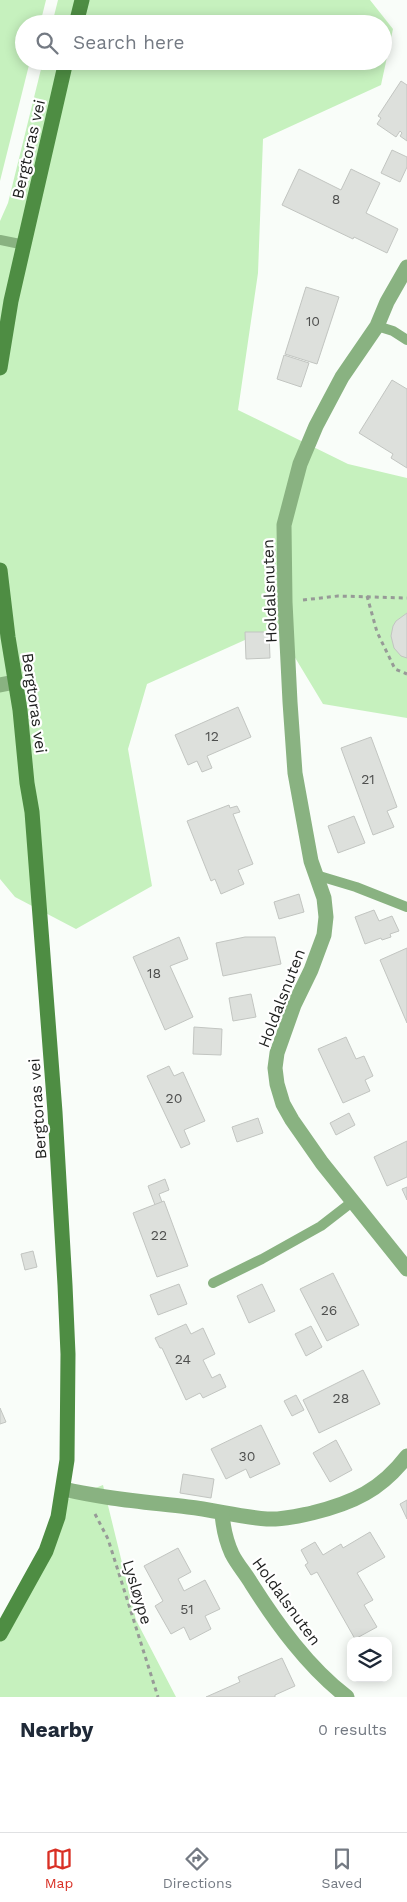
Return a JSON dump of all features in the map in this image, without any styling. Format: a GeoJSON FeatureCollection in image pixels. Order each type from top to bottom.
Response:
{"type":"FeatureCollection","features":[{"type":"Feature","properties":{"kind":"street"},"geometry":{"type":"LineString","coordinates":[[78,15],[82,0]]}},
{"type":"Feature","properties":{"kind":"street","name":"Bergtoras vei"},"geometry":{"type":"LineString","coordinates":[[0,368],[11,301],[64,70]]}},
{"type":"Feature","properties":{"kind":"street","name":"Holdalsnuten"},"geometry":{"type":"LineString","coordinates":[[407,267],[387,302],[377,326],[342,377],[316,426],[300,464],[284,525],[285,602],[296,772],[311,861],[324,898],[326,917],[324,935],[311,970],[294,1005],[277,1053],[275,1068],[277,1084],[283,1104],[292,1120],[352,1202],[383,1236],[407,1269]]}},
{"type":"Feature","properties":{"kind":"street","name":"Bergtoras vei"},"geometry":{"type":"LineString","coordinates":[[0,570],[32,812],[56,1112],[68,1354],[68,1460],[58,1517],[46,1551],[28,1587],[0,1634]]}},
{"type":"Feature","properties":{"kind":"street"},"geometry":{"type":"LineString","coordinates":[[0,685],[16,682]]}},
{"type":"Feature","properties":{"kind":"street"},"geometry":{"type":"LineString","coordinates":[[64,1490],[92,1496],[200,1508],[268,1519],[291,1518],[338,1506],[373,1490],[407,1456]]}},
{"type":"Feature","properties":{"kind":"street","name":"Holdalsnuten"},"geometry":{"type":"LineString","coordinates":[[222,1513],[223,1529],[232,1554],[266,1606],[328,1683],[347,1697]]}},
{"type":"Feature","properties":{"kind":"lane"},"geometry":{"type":"LineString","coordinates":[[0,240],[24,245]]}},
{"type":"Feature","properties":{"kind":"lane"},"geometry":{"type":"LineString","coordinates":[[377,326],[393,331],[407,340]]}},
{"type":"Feature","properties":{"kind":"lane"},"geometry":{"type":"LineString","coordinates":[[316,876],[356,888],[407,907]]}},
{"type":"Feature","properties":{"kind":"lane"},"geometry":{"type":"LineString","coordinates":[[213,1283],[262,1259],[321,1226],[352,1202]]}},
{"type":"Feature","properties":{"kind":"path"},"geometry":{"type":"LineString","coordinates":[[285,602],[338,596],[407,598]]}},
{"type":"Feature","properties":{"kind":"path"},"geometry":{"type":"LineString","coordinates":[[368,596],[377,632],[395,669],[407,674]]}},
{"type":"Feature","properties":{"kind":"path","name":"Lysløype"},"geometry":{"type":"LineString","coordinates":[[92,1496],[96,1518],[108,1539],[158,1697]]}},
{"type":"Feature","properties":{"kind":"green space"},"geometry":{"type":"Polygon","coordinates":[[[0,0],[46,0],[42,15],[15,15],[15,70],[28,70],[0,181],[0,0]]]}},
{"type":"Feature","properties":{"kind":"green space"},"geometry":{"type":"Polygon","coordinates":[[[58,0],[370,0],[382,15],[54,15],[58,0]]]}},
{"type":"Feature","properties":{"kind":"green space"},"geometry":{"type":"Polygon","coordinates":[[[41,70],[384,70],[381,85],[263,139],[258,273],[238,410],[348,464],[407,478],[407,718],[323,704],[276,626],[147,684],[128,749],[152,886],[76,929],[15,897],[0,879],[0,221],[8,203],[41,70]]]}},
{"type":"Feature","properties":{"kind":"green space"},"geometry":{"type":"Polygon","coordinates":[[[103,1485],[136,1620],[176,1697],[0,1697],[0,1633],[20,1609],[55,1504],[103,1485]]]}},
{"type":"Feature","properties":{"kind":"building"},"geometry":{"type":"Polygon","coordinates":[[[401,81],[407,85],[407,141],[400,136],[402,133],[400,131],[396,137],[377,124],[381,118],[378,116],[401,81]]]}},
{"type":"Feature","properties":{"kind":"building"},"geometry":{"type":"Polygon","coordinates":[[[392,150],[407,157],[407,167],[400,182],[381,173],[392,150]]]}},
{"type":"Feature","properties":{"kind":"building"},"geometry":{"type":"Polygon","coordinates":[[[299,169],[341,190],[351,169],[380,183],[366,213],[398,229],[387,253],[282,205],[299,169]]]}},
{"type":"Feature","properties":{"kind":"building"},"geometry":{"type":"Polygon","coordinates":[[[306,287],[339,297],[317,364],[285,354],[306,287]]]}},
{"type":"Feature","properties":{"kind":"building"},"geometry":{"type":"Polygon","coordinates":[[[284,355],[309,363],[301,387],[277,379],[284,355]]]}},
{"type":"Feature","properties":{"kind":"building"},"geometry":{"type":"Polygon","coordinates":[[[392,380],[407,389],[407,468],[391,458],[393,454],[359,433],[392,380]]]}},
{"type":"Feature","properties":{"kind":"building"},"geometry":{"type":"Polygon","coordinates":[[[407,613],[407,658],[401,656],[394,648],[391,636],[396,621],[407,613]]]}},
{"type":"Feature","properties":{"kind":"building"},"geometry":{"type":"Polygon","coordinates":[[[245,632],[269,632],[270,658],[246,659],[245,632]]]}},
{"type":"Feature","properties":{"kind":"building"},"geometry":{"type":"Polygon","coordinates":[[[238,707],[251,737],[207,756],[212,768],[202,772],[197,761],[188,765],[175,735],[238,707]]]}},
{"type":"Feature","properties":{"kind":"building"},"geometry":{"type":"Polygon","coordinates":[[[371,737],[397,807],[387,811],[394,827],[373,835],[341,748],[371,737]]]}},
{"type":"Feature","properties":{"kind":"building"},"geometry":{"type":"Polygon","coordinates":[[[229,805],[230,808],[237,806],[240,812],[233,814],[253,864],[238,870],[244,884],[221,894],[215,879],[211,881],[187,821],[229,805]]]}},
{"type":"Feature","properties":{"kind":"building"},"geometry":{"type":"Polygon","coordinates":[[[354,816],[365,843],[338,853],[328,826],[354,816]]]}},
{"type":"Feature","properties":{"kind":"building"},"geometry":{"type":"Polygon","coordinates":[[[299,894],[304,912],[279,919],[274,902],[299,894]]]}},
{"type":"Feature","properties":{"kind":"building"},"geometry":{"type":"Polygon","coordinates":[[[374,910],[379,921],[392,916],[399,931],[390,934],[391,937],[382,940],[381,938],[365,944],[355,917],[374,910]]]}},
{"type":"Feature","properties":{"kind":"building"},"geometry":{"type":"Polygon","coordinates":[[[179,937],[188,959],[170,966],[193,1017],[165,1030],[133,957],[179,937]]]}},
{"type":"Feature","properties":{"kind":"building"},"geometry":{"type":"Polygon","coordinates":[[[245,937],[275,937],[281,964],[223,976],[216,943],[245,937]]]}},
{"type":"Feature","properties":{"kind":"building"},"geometry":{"type":"Polygon","coordinates":[[[407,948],[407,1023],[380,960],[407,948]]]}},
{"type":"Feature","properties":{"kind":"building"},"geometry":{"type":"Polygon","coordinates":[[[251,994],[256,1017],[233,1021],[229,998],[251,994]]]}},
{"type":"Feature","properties":{"kind":"building"},"geometry":{"type":"Polygon","coordinates":[[[194,1027],[222,1029],[221,1055],[193,1054],[194,1027]]]}},
{"type":"Feature","properties":{"kind":"building"},"geometry":{"type":"Polygon","coordinates":[[[346,1037],[356,1059],[364,1056],[373,1076],[365,1080],[370,1091],[343,1103],[318,1049],[346,1037]]]}},
{"type":"Feature","properties":{"kind":"building"},"geometry":{"type":"Polygon","coordinates":[[[169,1066],[174,1076],[183,1072],[205,1121],[184,1130],[190,1144],[181,1148],[147,1076],[169,1066]]]}},
{"type":"Feature","properties":{"kind":"building"},"geometry":{"type":"Polygon","coordinates":[[[349,1113],[355,1125],[336,1135],[330,1123],[349,1113]]]}},
{"type":"Feature","properties":{"kind":"building"},"geometry":{"type":"Polygon","coordinates":[[[258,1118],[263,1133],[237,1142],[232,1127],[258,1118]]]}},
{"type":"Feature","properties":{"kind":"building"},"geometry":{"type":"Polygon","coordinates":[[[407,1141],[407,1177],[387,1186],[374,1157],[407,1141]]]}},
{"type":"Feature","properties":{"kind":"building"},"geometry":{"type":"Polygon","coordinates":[[[165,1179],[169,1190],[159,1194],[162,1202],[155,1205],[148,1186],[165,1179]]]}},
{"type":"Feature","properties":{"kind":"building"},"geometry":{"type":"Polygon","coordinates":[[[407,1187],[407,1200],[402,1189],[407,1187]]]}},
{"type":"Feature","properties":{"kind":"building"},"geometry":{"type":"Polygon","coordinates":[[[164,1201],[188,1266],[157,1277],[133,1213],[164,1201]]]}},
{"type":"Feature","properties":{"kind":"building"},"geometry":{"type":"Polygon","coordinates":[[[33,1251],[37,1267],[25,1270],[21,1254],[33,1251]]]}},
{"type":"Feature","properties":{"kind":"building"},"geometry":{"type":"Polygon","coordinates":[[[333,1273],[359,1325],[327,1341],[300,1289],[333,1273]]]}},
{"type":"Feature","properties":{"kind":"building"},"geometry":{"type":"Polygon","coordinates":[[[179,1284],[187,1304],[158,1315],[150,1295],[179,1284]]]}},
{"type":"Feature","properties":{"kind":"building"},"geometry":{"type":"Polygon","coordinates":[[[262,1284],[275,1311],[249,1323],[237,1296],[262,1284]]]}},
{"type":"Feature","properties":{"kind":"building"},"geometry":{"type":"Polygon","coordinates":[[[186,1324],[191,1334],[203,1328],[215,1354],[203,1360],[212,1378],[220,1374],[226,1387],[203,1398],[200,1393],[186,1400],[162,1348],[160,1348],[155,1338],[186,1324]]]}},
{"type":"Feature","properties":{"kind":"building"},"geometry":{"type":"Polygon","coordinates":[[[311,1326],[322,1347],[306,1356],[295,1334],[311,1326]]]}},
{"type":"Feature","properties":{"kind":"building"},"geometry":{"type":"Polygon","coordinates":[[[363,1370],[380,1404],[319,1433],[303,1400],[363,1370]]]}},
{"type":"Feature","properties":{"kind":"building"},"geometry":{"type":"Polygon","coordinates":[[[296,1395],[304,1410],[292,1416],[284,1401],[296,1395]]]}},
{"type":"Feature","properties":{"kind":"building"},"geometry":{"type":"Polygon","coordinates":[[[0,1408],[6,1422],[0,1424],[0,1408]]]}},
{"type":"Feature","properties":{"kind":"building"},"geometry":{"type":"Polygon","coordinates":[[[261,1425],[280,1464],[250,1478],[246,1469],[226,1479],[211,1449],[261,1425]]]}},
{"type":"Feature","properties":{"kind":"building"},"geometry":{"type":"Polygon","coordinates":[[[336,1440],[352,1470],[330,1482],[313,1453],[336,1440]]]}},
{"type":"Feature","properties":{"kind":"building"},"geometry":{"type":"Polygon","coordinates":[[[183,1474],[214,1479],[211,1498],[180,1493],[183,1474]]]}},
{"type":"Feature","properties":{"kind":"building"},"geometry":{"type":"Polygon","coordinates":[[[407,1500],[407,1519],[400,1504],[407,1500]]]}},
{"type":"Feature","properties":{"kind":"building"},"geometry":{"type":"Polygon","coordinates":[[[370,1532],[385,1557],[357,1573],[373,1600],[364,1605],[377,1627],[359,1637],[354,1637],[317,1572],[311,1575],[305,1565],[308,1563],[301,1550],[315,1542],[323,1555],[341,1544],[343,1548],[370,1532]]]}},
{"type":"Feature","properties":{"kind":"building"},"geometry":{"type":"Polygon","coordinates":[[[178,1548],[191,1572],[178,1579],[184,1591],[205,1580],[220,1609],[205,1616],[211,1629],[190,1640],[184,1627],[171,1634],[155,1606],[163,1601],[144,1566],[178,1548]]]}},
{"type":"Feature","properties":{"kind":"building"},"geometry":{"type":"Polygon","coordinates":[[[282,1658],[295,1686],[275,1695],[275,1697],[206,1697],[240,1682],[238,1677],[282,1658]]]}}]}
